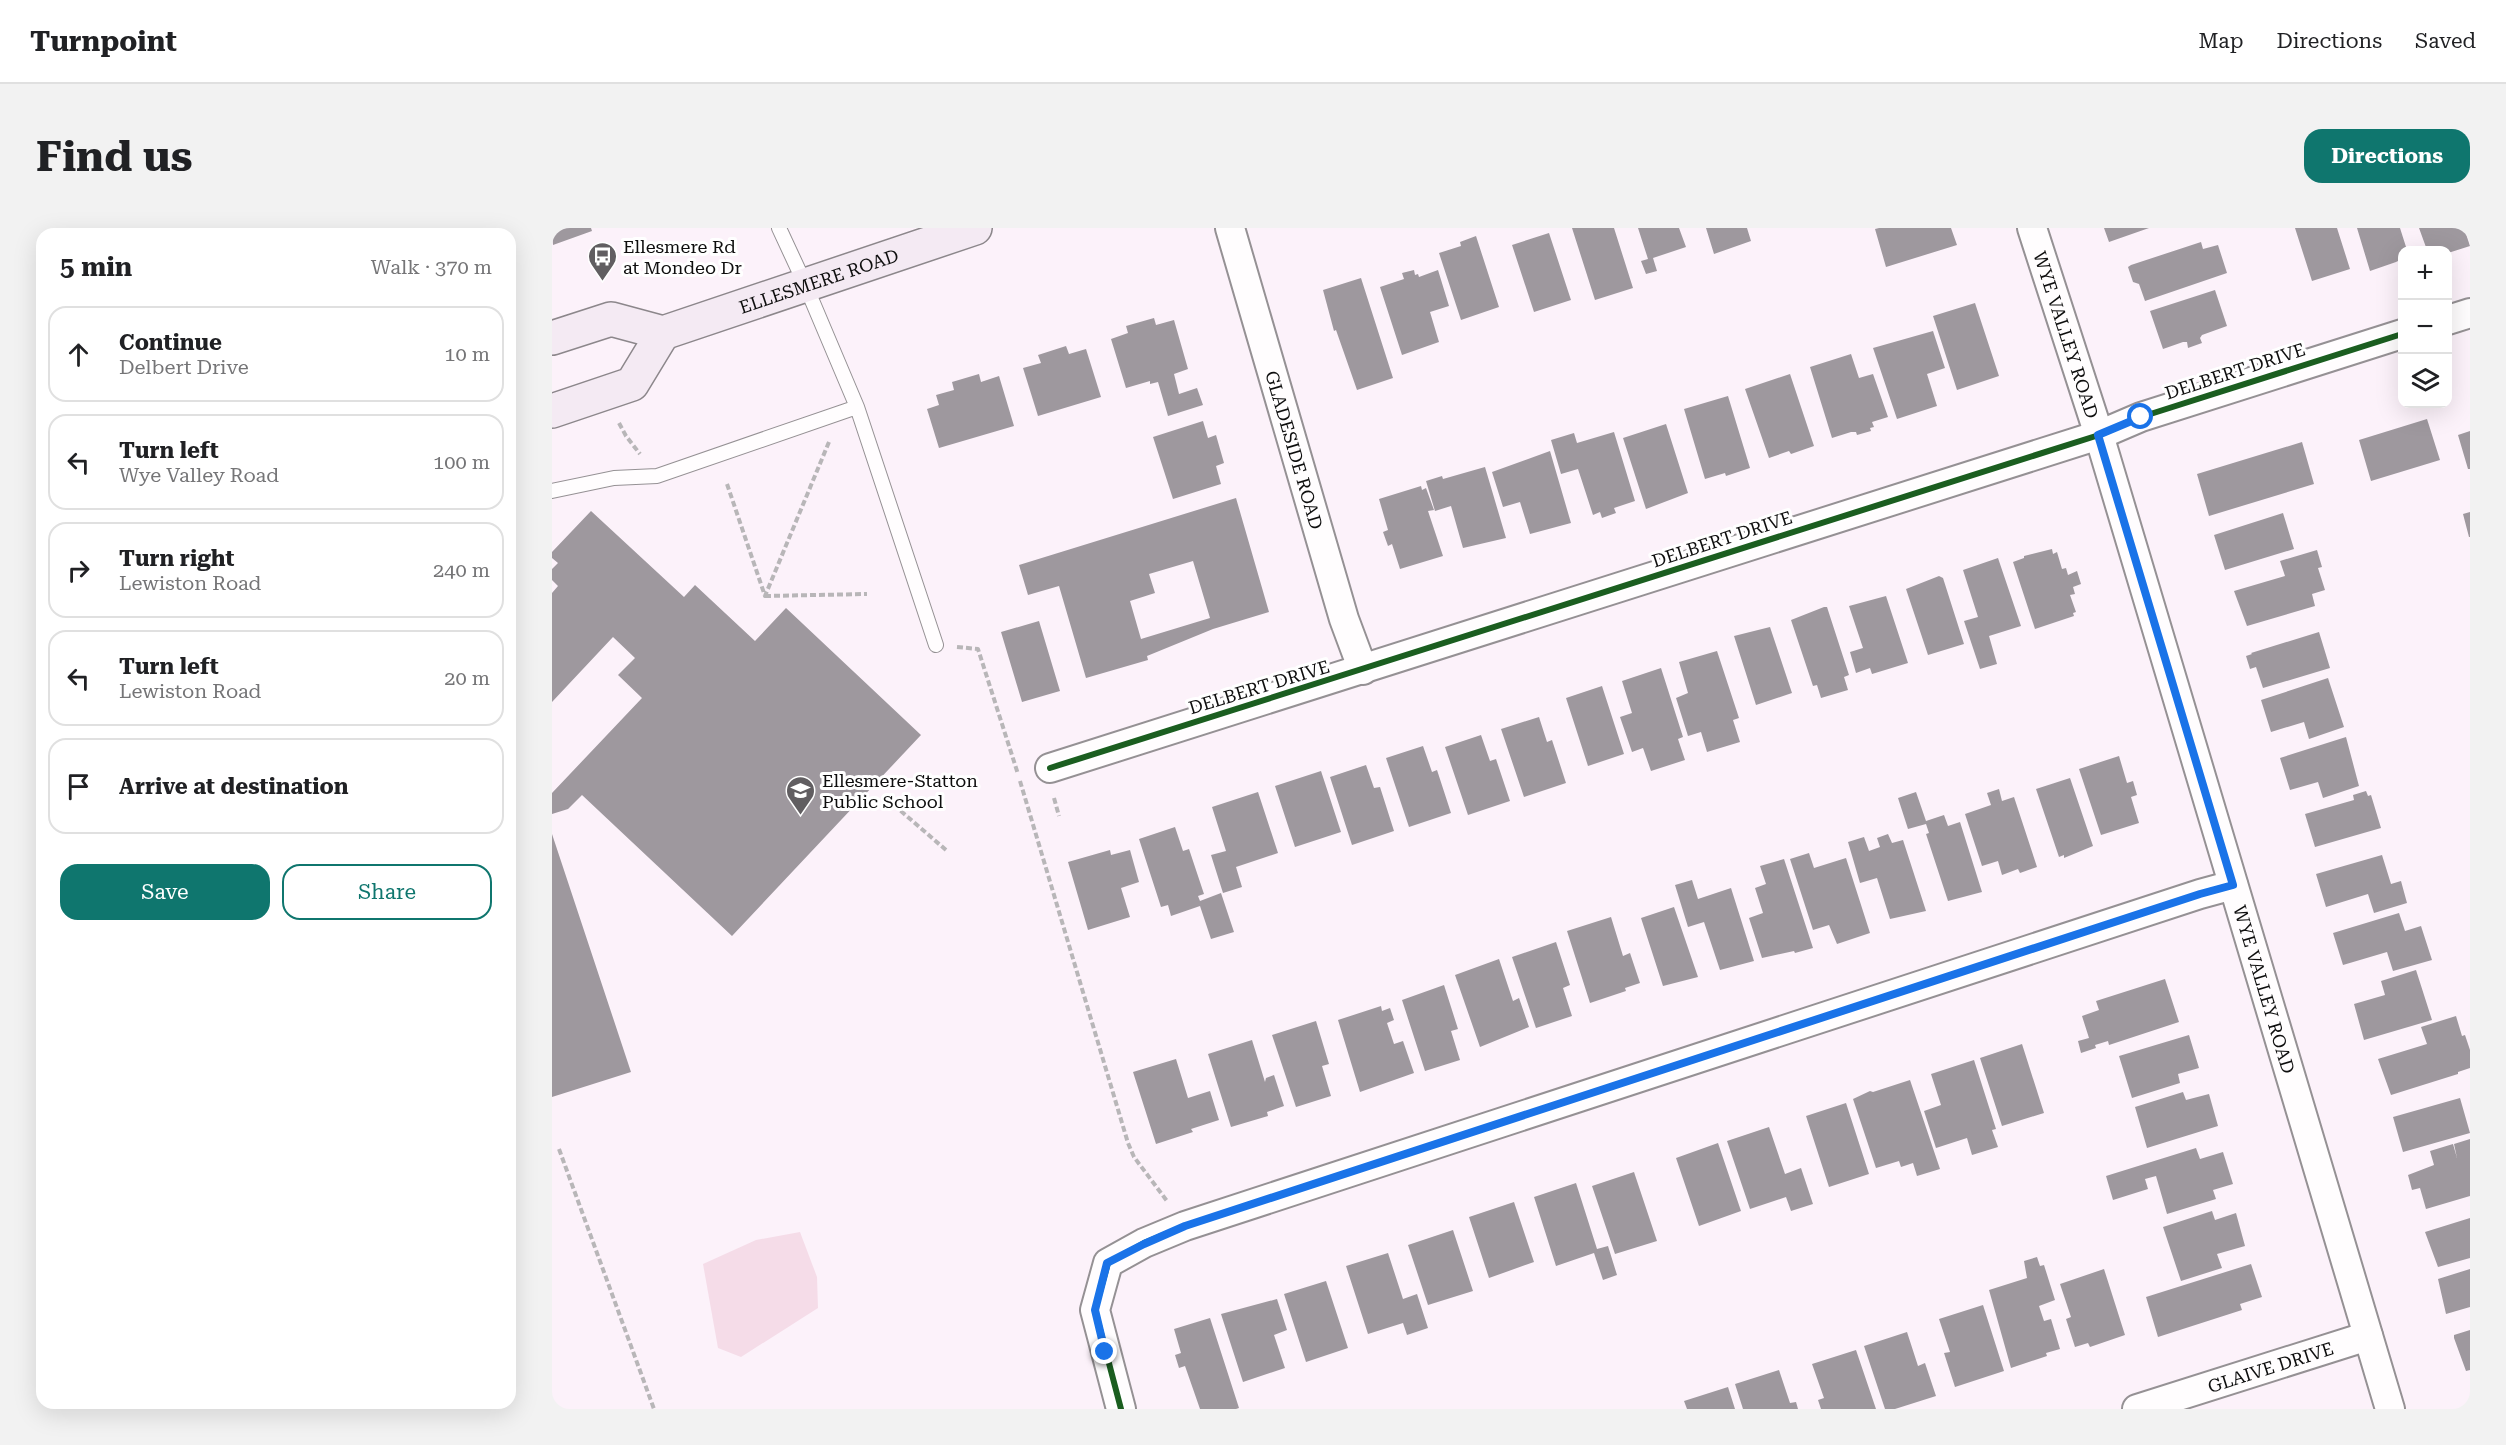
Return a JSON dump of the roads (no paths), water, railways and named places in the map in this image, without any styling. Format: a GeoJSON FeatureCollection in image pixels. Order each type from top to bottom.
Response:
{"type":"FeatureCollection","features":[{"type":"Feature","properties":{"kind":"main road","name":"ELLESMERE ROAD"},"geometry":{"type":"LineString","coordinates":[[663,333],[972,228]]}},
{"type":"Feature","properties":{"kind":"main road"},"geometry":{"type":"LineString","coordinates":[[552,338],[611,319],[663,333],[632,384],[552,411]]}},
{"type":"Feature","properties":{"kind":"street","name":"GLADESIDE ROAD"},"geometry":{"type":"LineString","coordinates":[[1230,228],[1344,619],[1363,670]]}},
{"type":"Feature","properties":{"kind":"street","name":"WYE VALLEY ROAD"},"geometry":{"type":"LineString","coordinates":[[2032,228],[2098,435],[2390,1409]]}},
{"type":"Feature","properties":{"kind":"street"},"geometry":{"type":"LineString","coordinates":[[2452,319],[2470,313]]}},
{"type":"Feature","properties":{"kind":"street","name":"DELBERT DRIVE"},"geometry":{"type":"LineString","coordinates":[[1050,768],[2098,435],[2141,417],[2398,336]]}},
{"type":"Feature","properties":{"kind":"street"},"geometry":{"type":"LineString","coordinates":[[1121,1409],[1095,1310],[1107,1263],[1144,1244],[1185,1226],[2233,885]]}},
{"type":"Feature","properties":{"kind":"street","name":"GLAIVE DRIVE"},"geometry":{"type":"LineString","coordinates":[[2137,1409],[2368,1336]]}},
{"type":"Feature","properties":{"kind":"lane"},"geometry":{"type":"LineString","coordinates":[[779,228],[806,284],[856,407],[936,645]]}},
{"type":"Feature","properties":{"kind":"lane"},"geometry":{"type":"LineString","coordinates":[[552,491],[614,478],[657,476],[856,407]]}},
{"type":"Feature","properties":{"kind":"place","name":"Ellesmere Rd at Mondeo Dr"},"geometry":{"type":"Point","coordinates":[602,282]}},
{"type":"Feature","properties":{"kind":"place","name":"Ellesmere-Statton Public School"},"geometry":{"type":"Point","coordinates":[801,816]}}]}
